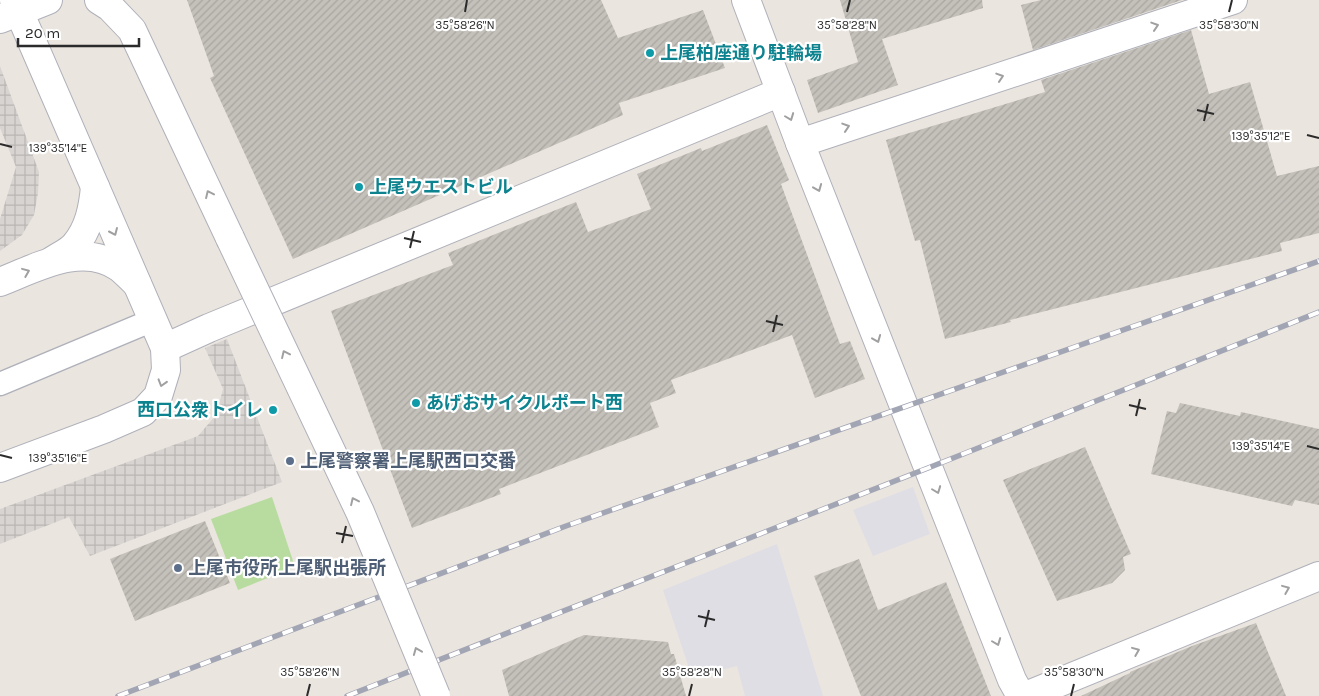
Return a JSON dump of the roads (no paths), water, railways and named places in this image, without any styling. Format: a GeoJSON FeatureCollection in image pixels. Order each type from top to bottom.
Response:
{"type":"FeatureCollection","features":[{"type":"Feature","properties":{"kind":"street"},"geometry":{"type":"LineString","coordinates":[[0,468],[104,429],[143,412],[158,396],[166,370],[165,348],[138,285],[95,187],[11,10],[48,0]]}},
{"type":"Feature","properties":{"kind":"street"},"geometry":{"type":"LineString","coordinates":[[99,0],[110,7],[132,30],[360,512],[436,696]]}},
{"type":"Feature","properties":{"kind":"street"},"geometry":{"type":"LineString","coordinates":[[746,0],[800,143],[1012,680],[1021,696]]}},
{"type":"Feature","properties":{"kind":"street"},"geometry":{"type":"LineString","coordinates":[[800,143],[1233,0]]}},
{"type":"Feature","properties":{"kind":"street"},"geometry":{"type":"LineString","coordinates":[[165,348],[218,324],[781,92]]}},
{"type":"Feature","properties":{"kind":"street"},"geometry":{"type":"LineString","coordinates":[[52,261],[74,246],[86,228],[94,208],[95,187]]}},
{"type":"Feature","properties":{"kind":"street"},"geometry":{"type":"LineString","coordinates":[[0,282],[52,261],[78,256],[99,258],[120,268],[138,285]]}},
{"type":"Feature","properties":{"kind":"street"},"geometry":{"type":"LineString","coordinates":[[1026,696],[1319,576]]}},
{"type":"Feature","properties":{"kind":"lane"},"geometry":{"type":"LineString","coordinates":[[0,384],[153,320]]}},
{"type":"Feature","properties":{"kind":"railway"},"geometry":{"type":"LineString","coordinates":[[118,696],[566,526],[1319,261]]}},
{"type":"Feature","properties":{"kind":"railway"},"geometry":{"type":"LineString","coordinates":[[347,696],[1319,312]]}},
{"type":"Feature","properties":{"kind":"place","name":"上尾柏座通り駐輪場"},"geometry":{"type":"Point","coordinates":[650,53]}},
{"type":"Feature","properties":{"kind":"place","name":"上尾ウエストビル"},"geometry":{"type":"Point","coordinates":[359,187]}},
{"type":"Feature","properties":{"kind":"place","name":"あげおサイクルポート西"},"geometry":{"type":"Point","coordinates":[416,403]}},
{"type":"Feature","properties":{"kind":"place","name":"西口公衆トイレ"},"geometry":{"type":"Point","coordinates":[273,410]}},
{"type":"Feature","properties":{"kind":"place","name":"上尾警察署上尾駅西口交番"},"geometry":{"type":"Point","coordinates":[290,461]}},
{"type":"Feature","properties":{"kind":"place","name":"上尾市役所上尾駅出張所"},"geometry":{"type":"Point","coordinates":[178,568]}}]}
